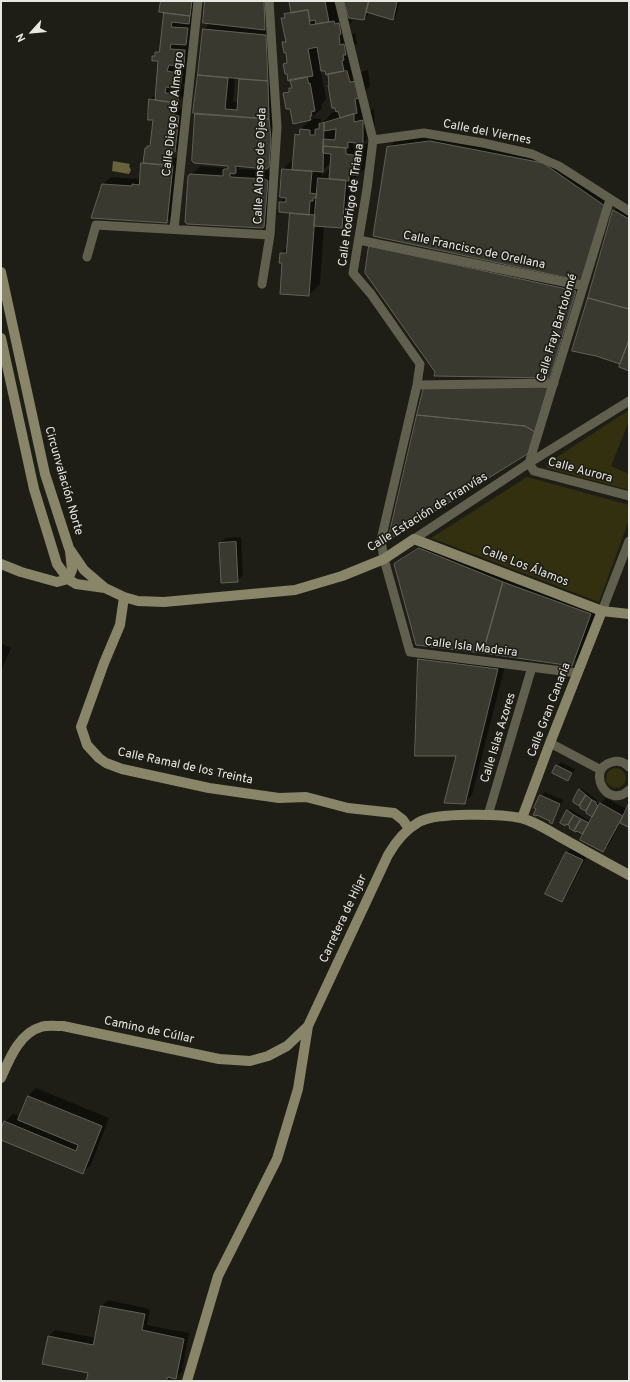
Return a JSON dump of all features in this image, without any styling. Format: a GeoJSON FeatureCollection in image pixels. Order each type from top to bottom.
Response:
{"type":"FeatureCollection","features":[{"type":"Feature","properties":{"kind":"street","name":"Calle Diego de Almagro"},"geometry":{"type":"LineString","coordinates":[[174,229],[198,1]]}},
{"type":"Feature","properties":{"kind":"street","name":"Calle Alonso de Ojeda"},"geometry":{"type":"LineString","coordinates":[[262,284],[270,235],[277,127],[269,1]]}},
{"type":"Feature","properties":{"kind":"street","name":"Calle Rodrigo de Triana"},"geometry":{"type":"LineString","coordinates":[[339,1],[373,140],[353,273],[371,294],[420,364],[417,385],[381,540],[384,559]]}},
{"type":"Feature","properties":{"kind":"street","name":"Calle del Viernes"},"geometry":{"type":"LineString","coordinates":[[373,140],[424,133],[484,143],[532,154],[559,166],[629,210]]}},
{"type":"Feature","properties":{"kind":"street","name":"Calle Fray Bartolomé"},"geometry":{"type":"LineString","coordinates":[[529,463],[610,199]]}},
{"type":"Feature","properties":{"kind":"street"},"geometry":{"type":"LineString","coordinates":[[87,257],[96,225],[270,235]]}},
{"type":"Feature","properties":{"kind":"street","name":"Calle Francisco de Orellana"},"geometry":{"type":"LineString","coordinates":[[359,240],[583,286]]}},
{"type":"Feature","properties":{"kind":"street","name":"Circunvalación Norte"},"geometry":{"type":"LineString","coordinates":[[1,272],[45,474],[69,548],[84,570],[105,588]]}},
{"type":"Feature","properties":{"kind":"street"},"geometry":{"type":"LineString","coordinates":[[1,338],[34,489],[57,564],[68,579],[76,584],[105,588]]}},
{"type":"Feature","properties":{"kind":"street"},"geometry":{"type":"LineString","coordinates":[[417,385],[554,383]]}},
{"type":"Feature","properties":{"kind":"street","name":"Calle Estación de Tranvías"},"geometry":{"type":"LineString","coordinates":[[105,588],[124,597],[138,601],[164,602],[295,590],[342,576],[384,559],[529,463],[629,401]]}},
{"type":"Feature","properties":{"kind":"street","name":"Calle Aurora"},"geometry":{"type":"LineString","coordinates":[[529,463],[534,471],[629,496]]}},
{"type":"Feature","properties":{"kind":"street","name":"Calle Los Álamos"},"geometry":{"type":"LineString","coordinates":[[414,539],[602,611],[629,614]]}},
{"type":"Feature","properties":{"kind":"street"},"geometry":{"type":"LineString","coordinates":[[602,611],[629,541]]}},
{"type":"Feature","properties":{"kind":"street"},"geometry":{"type":"LineString","coordinates":[[68,579],[72,570],[69,548]]}},
{"type":"Feature","properties":{"kind":"street","name":"Calle Isla Madeira"},"geometry":{"type":"LineString","coordinates":[[384,559],[410,652],[578,673]]}},
{"type":"Feature","properties":{"kind":"street"},"geometry":{"type":"LineString","coordinates":[[1,564],[21,572],[57,582],[68,579]]}},
{"type":"Feature","properties":{"kind":"street","name":"Calle Ramal de los Treinta"},"geometry":{"type":"LineString","coordinates":[[124,597],[120,625],[104,663],[81,727],[87,745],[99,758],[106,763],[122,769],[209,788],[279,798],[306,797],[348,808],[394,814],[403,820],[409,829]]}},
{"type":"Feature","properties":{"kind":"street","name":"Calle Gran Canaria"},"geometry":{"type":"LineString","coordinates":[[522,818],[602,611]]}},
{"type":"Feature","properties":{"kind":"street","name":"Calle Islas Azores"},"geometry":{"type":"LineString","coordinates":[[488,815],[532,667]]}},
{"type":"Feature","properties":{"kind":"street"},"geometry":{"type":"LineString","coordinates":[[550,743],[601,770]]}},
{"type":"Feature","properties":{"kind":"street"},"geometry":{"type":"LineString","coordinates":[[629,767],[624,763],[613,762],[604,766],[599,776],[602,788],[611,795],[617,796],[629,790]]}},
{"type":"Feature","properties":{"kind":"street","name":"Carretera de Híjar"},"geometry":{"type":"LineString","coordinates":[[308,1026],[388,854],[395,842],[404,833],[420,822],[431,817],[488,815],[522,818],[550,831],[629,875]]}},
{"type":"Feature","properties":{"kind":"street","name":"Camino de Cúllar"},"geometry":{"type":"LineString","coordinates":[[1,1078],[12,1052],[28,1034],[41,1027],[63,1026],[219,1059],[250,1061],[268,1056],[287,1046],[308,1026]]}},
{"type":"Feature","properties":{"kind":"street"},"geometry":{"type":"LineString","coordinates":[[187,1381],[218,1276],[277,1159],[298,1089],[308,1026]]}},
{"type":"Feature","properties":{"kind":"shaded area"},"geometry":{"type":"Polygon","coordinates":[[[113,161],[130,164],[129,166],[131,170],[129,174],[112,171],[113,161]]]}},
{"type":"Feature","properties":{"kind":"shaded area"},"geometry":{"type":"Polygon","coordinates":[[[629,410],[629,421],[611,466],[629,474],[629,490],[546,468],[548,463],[629,410]]]}},
{"type":"Feature","properties":{"kind":"shaded area"},"geometry":{"type":"Polygon","coordinates":[[[527,477],[629,505],[629,520],[599,602],[431,538],[527,477]]]}},
{"type":"Feature","properties":{"kind":"shaded area"},"geometry":{"type":"Polygon","coordinates":[[[616,768],[623,771],[626,778],[623,785],[616,788],[609,785],[606,778],[609,771],[616,768]]]}},
{"type":"Feature","properties":{"kind":"building"},"geometry":{"type":"Polygon","coordinates":[[[161,1],[192,1],[190,16],[159,12],[161,1]]]}},
{"type":"Feature","properties":{"kind":"building"},"geometry":{"type":"Polygon","coordinates":[[[205,1],[264,1],[265,30],[203,23],[205,1]]]}},
{"type":"Feature","properties":{"kind":"building"},"geometry":{"type":"Polygon","coordinates":[[[289,1],[325,1],[329,22],[316,24],[315,20],[310,21],[308,10],[291,13],[289,1]]]}},
{"type":"Feature","properties":{"kind":"building"},"geometry":{"type":"Polygon","coordinates":[[[344,1],[369,1],[364,20],[349,18],[344,1]]]}},
{"type":"Feature","properties":{"kind":"building"},"geometry":{"type":"Polygon","coordinates":[[[369,1],[397,2],[393,20],[366,12],[369,1]]]}},
{"type":"Feature","properties":{"kind":"building"},"geometry":{"type":"Polygon","coordinates":[[[308,10],[310,25],[334,21],[335,24],[339,23],[341,34],[339,35],[340,45],[344,44],[346,55],[343,55],[344,60],[342,61],[344,71],[326,75],[325,71],[321,71],[317,47],[308,49],[313,76],[288,81],[283,64],[287,63],[286,53],[284,53],[282,42],[286,42],[281,18],[285,18],[284,14],[308,10]]]}},
{"type":"Feature","properties":{"kind":"building"},"geometry":{"type":"Polygon","coordinates":[[[164,13],[190,16],[189,24],[172,22],[171,27],[188,28],[186,45],[171,44],[170,49],[185,50],[184,67],[169,65],[167,71],[182,74],[180,89],[166,87],[165,93],[179,94],[178,103],[155,100],[158,61],[152,61],[152,56],[155,56],[155,52],[159,52],[164,13]]]}},
{"type":"Feature","properties":{"kind":"building"},"geometry":{"type":"Polygon","coordinates":[[[203,29],[266,35],[268,81],[198,75],[203,29]]]}},
{"type":"Feature","properties":{"kind":"building"},"geometry":{"type":"Polygon","coordinates":[[[347,71],[350,82],[356,81],[359,98],[355,99],[357,113],[340,118],[338,111],[336,112],[335,108],[332,108],[328,85],[328,74],[347,71]]]}},
{"type":"Feature","properties":{"kind":"building"},"geometry":{"type":"Polygon","coordinates":[[[198,75],[228,78],[225,109],[237,110],[239,79],[268,81],[269,119],[193,113],[198,75]]]}},
{"type":"Feature","properties":{"kind":"building"},"geometry":{"type":"Polygon","coordinates":[[[307,77],[309,84],[310,83],[315,111],[311,112],[311,120],[293,124],[290,109],[286,109],[283,93],[289,92],[289,88],[292,88],[290,80],[307,77]]]}},
{"type":"Feature","properties":{"kind":"building"},"geometry":{"type":"Polygon","coordinates":[[[149,99],[174,103],[174,115],[179,116],[175,152],[170,152],[168,165],[143,163],[145,148],[150,146],[153,120],[148,120],[149,99]]]}},
{"type":"Feature","properties":{"kind":"building"},"geometry":{"type":"Polygon","coordinates":[[[195,114],[269,119],[271,139],[269,167],[266,169],[235,166],[236,173],[230,173],[230,177],[265,179],[268,181],[264,227],[187,224],[185,222],[188,176],[190,174],[223,176],[223,170],[228,169],[228,166],[194,163],[192,161],[195,114]]]}},
{"type":"Feature","properties":{"kind":"building"},"geometry":{"type":"Polygon","coordinates":[[[354,114],[354,122],[363,120],[363,144],[348,142],[348,148],[323,146],[323,139],[335,140],[336,129],[324,131],[324,123],[354,114]]]}},
{"type":"Feature","properties":{"kind":"building"},"geometry":{"type":"Polygon","coordinates":[[[324,123],[323,172],[292,170],[295,134],[299,135],[300,129],[310,130],[310,135],[315,135],[315,129],[319,129],[319,124],[324,123]]]}},
{"type":"Feature","properties":{"kind":"building"},"geometry":{"type":"Polygon","coordinates":[[[430,141],[543,163],[605,206],[582,281],[373,236],[387,147],[430,141]]]}},
{"type":"Feature","properties":{"kind":"building"},"geometry":{"type":"Polygon","coordinates":[[[323,146],[346,148],[346,154],[361,156],[359,175],[349,175],[349,181],[329,179],[331,154],[323,153],[323,146]]]}},
{"type":"Feature","properties":{"kind":"building"},"geometry":{"type":"Polygon","coordinates":[[[141,163],[173,166],[167,223],[91,218],[102,184],[139,185],[141,163]]]}},
{"type":"Feature","properties":{"kind":"building"},"geometry":{"type":"Polygon","coordinates":[[[282,169],[312,171],[310,193],[317,194],[316,198],[313,198],[313,201],[310,201],[309,215],[279,212],[279,202],[286,202],[286,198],[280,197],[282,169]]]}},
{"type":"Feature","properties":{"kind":"building"},"geometry":{"type":"Polygon","coordinates":[[[318,178],[346,180],[342,228],[314,226],[318,178]]]}},
{"type":"Feature","properties":{"kind":"building"},"geometry":{"type":"Polygon","coordinates":[[[613,210],[629,219],[629,309],[588,298],[613,210]]]}},
{"type":"Feature","properties":{"kind":"building"},"geometry":{"type":"Polygon","coordinates":[[[290,213],[315,215],[309,296],[280,294],[282,263],[279,263],[280,253],[286,253],[290,213]]]}},
{"type":"Feature","properties":{"kind":"building"},"geometry":{"type":"Polygon","coordinates":[[[369,246],[576,291],[550,378],[434,376],[435,372],[365,273],[369,246]]]}},
{"type":"Feature","properties":{"kind":"building"},"geometry":{"type":"Polygon","coordinates":[[[588,298],[629,309],[629,340],[620,364],[596,356],[572,351],[588,298]]]}},
{"type":"Feature","properties":{"kind":"building"},"geometry":{"type":"Polygon","coordinates":[[[629,340],[629,371],[619,367],[629,340]]]}},
{"type":"Feature","properties":{"kind":"building"},"geometry":{"type":"Polygon","coordinates":[[[424,387],[548,387],[535,432],[525,426],[417,415],[424,387]]]}},
{"type":"Feature","properties":{"kind":"building"},"geometry":{"type":"Polygon","coordinates":[[[417,415],[525,426],[535,432],[529,453],[388,540],[417,415]]]}},
{"type":"Feature","properties":{"kind":"building"},"geometry":{"type":"Polygon","coordinates":[[[236,542],[238,582],[221,583],[219,543],[236,542]]]}},
{"type":"Feature","properties":{"kind":"building"},"geometry":{"type":"Polygon","coordinates":[[[419,548],[503,582],[483,653],[416,645],[394,564],[419,548]]]}},
{"type":"Feature","properties":{"kind":"building"},"geometry":{"type":"Polygon","coordinates":[[[503,582],[591,614],[572,666],[483,653],[503,582]]]}},
{"type":"Feature","properties":{"kind":"building"},"geometry":{"type":"Polygon","coordinates":[[[418,659],[498,669],[465,804],[444,803],[456,756],[415,756],[418,659]]]}},
{"type":"Feature","properties":{"kind":"building"},"geometry":{"type":"Polygon","coordinates":[[[556,765],[572,773],[568,781],[552,773],[556,765]]]}},
{"type":"Feature","properties":{"kind":"building"},"geometry":{"type":"Polygon","coordinates":[[[579,789],[586,795],[579,806],[573,802],[573,800],[579,789]]]}},
{"type":"Feature","properties":{"kind":"building"},"geometry":{"type":"Polygon","coordinates":[[[540,795],[560,804],[552,824],[549,822],[550,821],[537,815],[533,815],[536,809],[534,808],[540,795]]]}},
{"type":"Feature","properties":{"kind":"building"},"geometry":{"type":"Polygon","coordinates":[[[586,795],[592,800],[586,811],[579,806],[586,795]]]}},
{"type":"Feature","properties":{"kind":"building"},"geometry":{"type":"Polygon","coordinates":[[[592,800],[596,802],[598,806],[592,817],[586,813],[586,811],[592,800]]]}},
{"type":"Feature","properties":{"kind":"building"},"geometry":{"type":"Polygon","coordinates":[[[600,803],[623,816],[603,852],[580,840],[600,803]]]}},
{"type":"Feature","properties":{"kind":"building"},"geometry":{"type":"Polygon","coordinates":[[[629,803],[629,825],[628,827],[620,823],[629,803]]]}},
{"type":"Feature","properties":{"kind":"building"},"geometry":{"type":"Polygon","coordinates":[[[567,810],[574,815],[568,825],[566,824],[565,826],[560,823],[567,810]]]}},
{"type":"Feature","properties":{"kind":"building"},"geometry":{"type":"Polygon","coordinates":[[[574,815],[581,819],[574,831],[569,828],[570,827],[568,825],[574,815]]]}},
{"type":"Feature","properties":{"kind":"building"},"geometry":{"type":"Polygon","coordinates":[[[581,819],[589,823],[582,834],[574,831],[581,819]]]}},
{"type":"Feature","properties":{"kind":"building"},"geometry":{"type":"Polygon","coordinates":[[[566,852],[583,860],[562,902],[545,894],[566,852]]]}},
{"type":"Feature","properties":{"kind":"building"},"geometry":{"type":"Polygon","coordinates":[[[28,1096],[102,1126],[83,1174],[1,1140],[1,1129],[4,1121],[76,1151],[78,1145],[18,1120],[28,1096]]]}},
{"type":"Feature","properties":{"kind":"building"},"geometry":{"type":"Polygon","coordinates":[[[101,1306],[145,1314],[142,1330],[184,1339],[176,1379],[168,1377],[166,1381],[86,1381],[88,1373],[42,1364],[48,1336],[93,1345],[101,1306]]]}}]}
